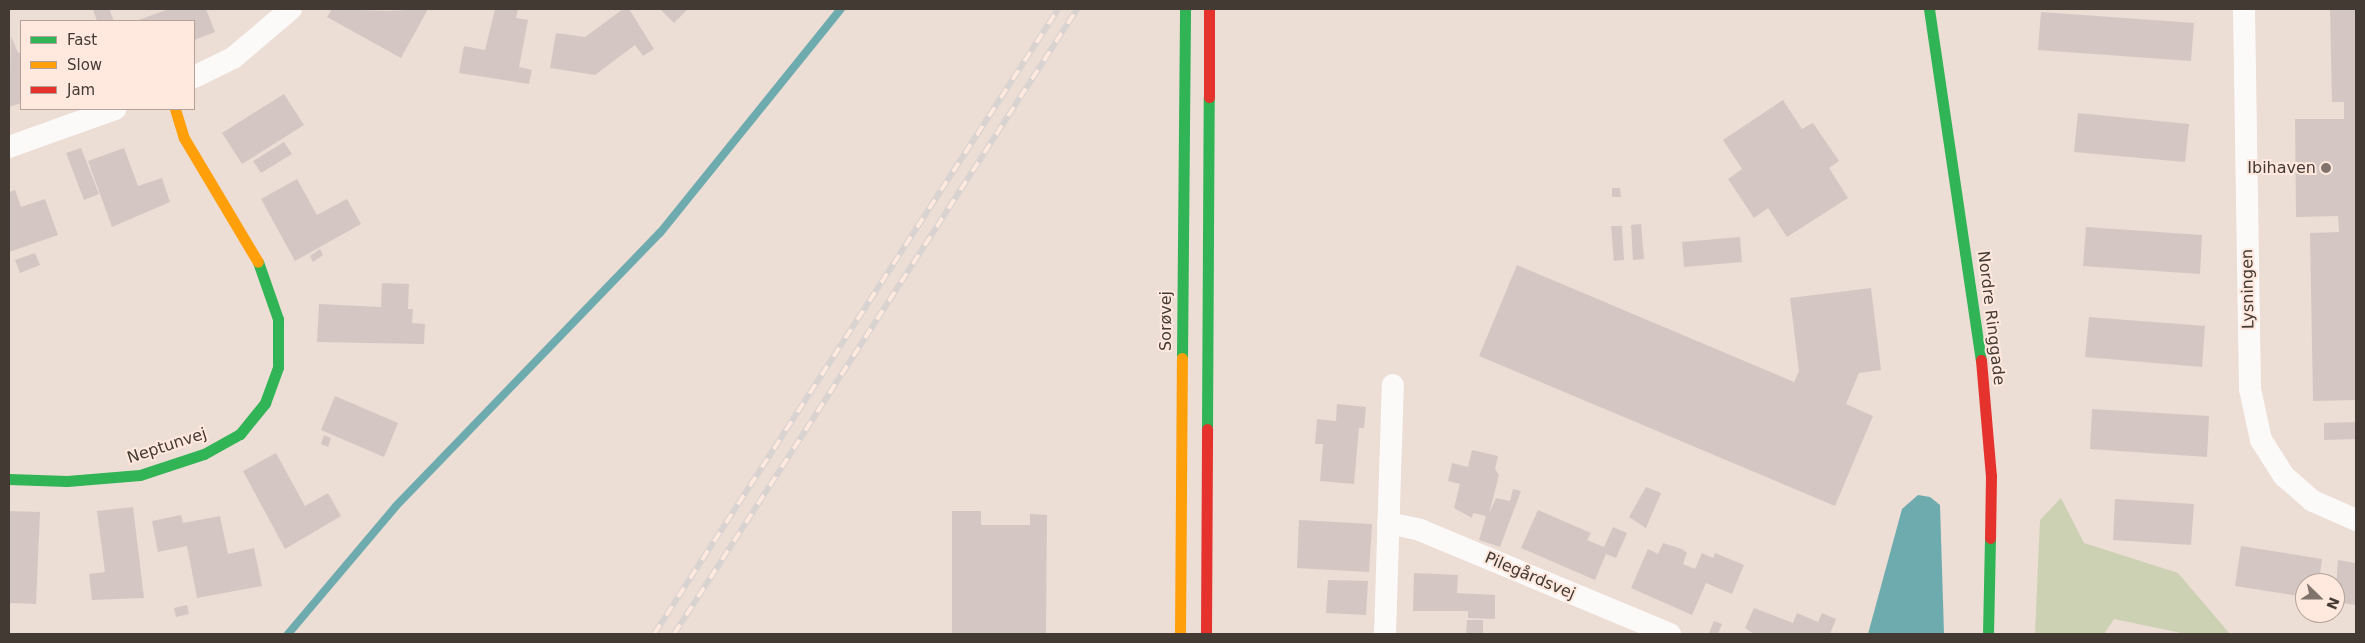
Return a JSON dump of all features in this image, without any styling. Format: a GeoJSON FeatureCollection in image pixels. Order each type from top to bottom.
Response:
{"type":"FeatureCollection","features":[{"type":"Feature","properties":{"kind":"street"},"geometry":{"type":"LineString","coordinates":[[195,77],[233,58],[291,9]]}},
{"type":"Feature","properties":{"kind":"street","name":"Sorøvej"},"geometry":{"type":"LineString","coordinates":[[1180,634],[1185,9]]}},
{"type":"Feature","properties":{"kind":"street"},"geometry":{"type":"LineString","coordinates":[[1206,634],[1209,9]]}},
{"type":"Feature","properties":{"kind":"street","name":"Nordre Ringgade"},"geometry":{"type":"LineString","coordinates":[[1929,9],[1979,330],[1991,476],[1988,634]]}},
{"type":"Feature","properties":{"kind":"street","name":"Lysningen"},"geometry":{"type":"LineString","coordinates":[[2244,9],[2250,389],[2259,431],[2284,476],[2314,501],[2356,520]]}},
{"type":"Feature","properties":{"kind":"street"},"geometry":{"type":"LineString","coordinates":[[9,147],[112,110]]}},
{"type":"Feature","properties":{"kind":"street","name":"Neptunvej"},"geometry":{"type":"LineString","coordinates":[[9,479],[67,482],[140,475],[204,454],[240,434],[265,403],[278,367],[278,319],[260,266],[184,138],[175,110]]}},
{"type":"Feature","properties":{"kind":"street"},"geometry":{"type":"LineString","coordinates":[[1385,634],[1393,385]]}},
{"type":"Feature","properties":{"kind":"street","name":"Pilegårdsvej"},"geometry":{"type":"LineString","coordinates":[[1388,523],[1420,530],[1670,634]]}},
{"type":"Feature","properties":{"kind":"green space"},"geometry":{"type":"Polygon","coordinates":[[[2061,498],[2084,543],[2178,573],[2230,634],[2186,634],[2114,619],[2104,634],[2035,634],[2040,520],[2061,498]]]}},
{"type":"Feature","properties":{"kind":"water"},"geometry":{"type":"Polygon","coordinates":[[[1918,495],[1930,497],[1940,505],[1944,634],[1868,634],[1902,509],[1918,495]]]}},
{"type":"Feature","properties":{"kind":"building"},"geometry":{"type":"Polygon","coordinates":[[[109,9],[114,20],[97,20],[93,10],[109,9]]]}},
{"type":"Feature","properties":{"kind":"building"},"geometry":{"type":"Polygon","coordinates":[[[169,9],[206,9],[215,32],[195,40],[195,20],[139,20],[169,9]]]}},
{"type":"Feature","properties":{"kind":"building"},"geometry":{"type":"Polygon","coordinates":[[[332,9],[387,11],[428,9],[401,58],[327,17],[332,9]]]}},
{"type":"Feature","properties":{"kind":"building"},"geometry":{"type":"Polygon","coordinates":[[[495,9],[518,9],[516,18],[528,20],[519,67],[532,70],[529,84],[459,73],[464,46],[485,50],[495,9]]]}},
{"type":"Feature","properties":{"kind":"building"},"geometry":{"type":"Polygon","coordinates":[[[623,9],[629,9],[654,49],[643,56],[635,45],[595,75],[550,68],[556,33],[585,37],[623,9]]]}},
{"type":"Feature","properties":{"kind":"building"},"geometry":{"type":"Polygon","coordinates":[[[660,9],[688,9],[674,23],[660,9]]]}},
{"type":"Feature","properties":{"kind":"building","name":"Ibihaven"},"geometry":{"type":"Polygon","coordinates":[[[2330,9],[2356,9],[2356,400],[2313,401],[2310,233],[2339,232],[2338,216],[2296,217],[2295,119],[2344,119],[2344,102],[2332,102],[2330,9]]]}},
{"type":"Feature","properties":{"kind":"building"},"geometry":{"type":"Polygon","coordinates":[[[2041,12],[2194,23],[2191,61],[2038,50],[2041,12]]]}},
{"type":"Feature","properties":{"kind":"building"},"geometry":{"type":"Polygon","coordinates":[[[11,36],[18,53],[20,52],[20,103],[9,107],[11,36]]]}},
{"type":"Feature","properties":{"kind":"building"},"geometry":{"type":"Polygon","coordinates":[[[284,94],[304,125],[242,164],[222,133],[284,94]]]}},
{"type":"Feature","properties":{"kind":"building"},"geometry":{"type":"Polygon","coordinates":[[[1783,100],[1802,129],[1813,123],[1839,161],[1829,168],[1848,198],[1787,237],[1768,208],[1754,218],[1728,179],[1742,169],[1723,140],[1783,100]]]}},
{"type":"Feature","properties":{"kind":"building"},"geometry":{"type":"Polygon","coordinates":[[[2078,113],[2189,124],[2185,162],[2074,152],[2078,113]]]}},
{"type":"Feature","properties":{"kind":"building"},"geometry":{"type":"Polygon","coordinates":[[[284,142],[292,154],[261,173],[253,161],[284,142]]]}},
{"type":"Feature","properties":{"kind":"building"},"geometry":{"type":"Polygon","coordinates":[[[81,148],[99,194],[84,200],[66,153],[81,148]]]}},
{"type":"Feature","properties":{"kind":"building"},"geometry":{"type":"Polygon","coordinates":[[[124,148],[138,186],[162,178],[170,202],[112,227],[88,161],[124,148]]]}},
{"type":"Feature","properties":{"kind":"building"},"geometry":{"type":"Polygon","coordinates":[[[297,179],[317,215],[347,199],[361,224],[295,261],[261,199],[297,179]]]}},
{"type":"Feature","properties":{"kind":"building"},"geometry":{"type":"Polygon","coordinates":[[[1612,188],[1620,188],[1621,197],[1612,197],[1612,188]]]}},
{"type":"Feature","properties":{"kind":"building"},"geometry":{"type":"Polygon","coordinates":[[[15,190],[21,207],[45,199],[58,235],[9,252],[9,192],[15,190]]]}},
{"type":"Feature","properties":{"kind":"building"},"geometry":{"type":"Polygon","coordinates":[[[1641,224],[1644,259],[1633,260],[1631,225],[1641,224]]]}},
{"type":"Feature","properties":{"kind":"building"},"geometry":{"type":"Polygon","coordinates":[[[1611,226],[1622,226],[1624,260],[1614,261],[1611,226]]]}},
{"type":"Feature","properties":{"kind":"building"},"geometry":{"type":"Polygon","coordinates":[[[2086,227],[2202,235],[2200,274],[2083,266],[2086,227]]]}},
{"type":"Feature","properties":{"kind":"building"},"geometry":{"type":"Polygon","coordinates":[[[1740,237],[1742,262],[1684,267],[1682,242],[1740,237]]]}},
{"type":"Feature","properties":{"kind":"building"},"geometry":{"type":"Polygon","coordinates":[[[320,249],[323,255],[313,262],[310,256],[320,249]]]}},
{"type":"Feature","properties":{"kind":"building"},"geometry":{"type":"Polygon","coordinates":[[[35,253],[40,265],[20,273],[15,260],[35,253]]]}},
{"type":"Feature","properties":{"kind":"building"},"geometry":{"type":"Polygon","coordinates":[[[1517,265],[1794,382],[1799,371],[1790,298],[1871,288],[1881,370],[1859,373],[1846,404],[1873,416],[1835,506],[1479,356],[1517,265]]]}},
{"type":"Feature","properties":{"kind":"building"},"geometry":{"type":"Polygon","coordinates":[[[382,283],[409,284],[408,309],[413,309],[412,323],[425,324],[424,344],[317,342],[319,304],[381,307],[382,283]]]}},
{"type":"Feature","properties":{"kind":"building"},"geometry":{"type":"Polygon","coordinates":[[[2089,317],[2205,326],[2202,367],[2085,357],[2089,317]]]}},
{"type":"Feature","properties":{"kind":"building"},"geometry":{"type":"Polygon","coordinates":[[[335,396],[398,423],[384,457],[321,430],[335,396]]]}},
{"type":"Feature","properties":{"kind":"building"},"geometry":{"type":"Polygon","coordinates":[[[1337,404],[1366,407],[1364,428],[1359,428],[1354,484],[1320,481],[1323,444],[1315,444],[1317,419],[1336,421],[1337,404]]]}},
{"type":"Feature","properties":{"kind":"building"},"geometry":{"type":"Polygon","coordinates":[[[2092,409],[2209,416],[2207,457],[2090,449],[2092,409]]]}},
{"type":"Feature","properties":{"kind":"building"},"geometry":{"type":"Polygon","coordinates":[[[2356,422],[2356,439],[2324,440],[2324,423],[2356,422]]]}},
{"type":"Feature","properties":{"kind":"building"},"geometry":{"type":"Polygon","coordinates":[[[324,435],[331,438],[328,447],[321,444],[324,435]]]}},
{"type":"Feature","properties":{"kind":"building"},"geometry":{"type":"Polygon","coordinates":[[[1472,450],[1498,456],[1495,469],[1499,475],[1489,514],[1496,498],[1510,501],[1513,489],[1521,491],[1500,547],[1479,540],[1486,516],[1473,513],[1472,518],[1454,508],[1460,484],[1448,481],[1452,463],[1468,467],[1472,450]]]}},
{"type":"Feature","properties":{"kind":"building"},"geometry":{"type":"Polygon","coordinates":[[[276,453],[305,506],[328,493],[341,516],[285,549],[243,471],[276,453]]]}},
{"type":"Feature","properties":{"kind":"building"},"geometry":{"type":"Polygon","coordinates":[[[1646,487],[1661,493],[1646,528],[1629,517],[1646,487]]]}},
{"type":"Feature","properties":{"kind":"building"},"geometry":{"type":"Polygon","coordinates":[[[2115,499],[2194,504],[2191,545],[2113,540],[2115,499]]]}},
{"type":"Feature","properties":{"kind":"building"},"geometry":{"type":"Polygon","coordinates":[[[133,507],[144,598],[92,600],[89,574],[105,572],[97,511],[133,507]]]}},
{"type":"Feature","properties":{"kind":"building"},"geometry":{"type":"Polygon","coordinates":[[[1538,510],[1591,533],[1587,540],[1604,547],[1613,527],[1627,533],[1616,558],[1606,554],[1595,580],[1521,548],[1538,510]]]}},
{"type":"Feature","properties":{"kind":"building"},"geometry":{"type":"Polygon","coordinates":[[[9,511],[40,512],[36,604],[9,603],[9,511]]]}},
{"type":"Feature","properties":{"kind":"building"},"geometry":{"type":"Polygon","coordinates":[[[952,511],[981,511],[981,525],[1030,525],[1030,514],[1047,515],[1046,634],[952,634],[952,511]]]}},
{"type":"Feature","properties":{"kind":"building"},"geometry":{"type":"Polygon","coordinates":[[[181,515],[183,523],[220,516],[228,554],[254,548],[262,586],[197,598],[187,546],[158,552],[152,521],[181,515]]]}},
{"type":"Feature","properties":{"kind":"building"},"geometry":{"type":"Polygon","coordinates":[[[1299,520],[1372,524],[1369,572],[1297,568],[1299,520]]]}},
{"type":"Feature","properties":{"kind":"building"},"geometry":{"type":"Polygon","coordinates":[[[1663,543],[1682,549],[1687,553],[1683,564],[1695,569],[1702,553],[1713,558],[1715,553],[1744,565],[1732,594],[1706,583],[1692,615],[1631,588],[1648,549],[1658,554],[1663,543]]]}},
{"type":"Feature","properties":{"kind":"building"},"geometry":{"type":"Polygon","coordinates":[[[2241,546],[2322,559],[2320,573],[2295,573],[2295,595],[2235,586],[2241,546]]]}},
{"type":"Feature","properties":{"kind":"building"},"geometry":{"type":"Polygon","coordinates":[[[2338,560],[2356,563],[2356,605],[2345,603],[2345,573],[2337,573],[2338,560]]]}},
{"type":"Feature","properties":{"kind":"building"},"geometry":{"type":"Polygon","coordinates":[[[1414,573],[1458,575],[1457,593],[1495,595],[1495,619],[1468,618],[1468,611],[1413,611],[1414,573]]]}},
{"type":"Feature","properties":{"kind":"building"},"geometry":{"type":"Polygon","coordinates":[[[1328,580],[1368,581],[1366,615],[1326,613],[1328,580]]]}},
{"type":"Feature","properties":{"kind":"building"},"geometry":{"type":"Polygon","coordinates":[[[187,605],[189,614],[176,617],[174,608],[187,605]]]}},
{"type":"Feature","properties":{"kind":"building"},"geometry":{"type":"Polygon","coordinates":[[[1754,608],[1793,623],[1797,613],[1818,622],[1822,613],[1836,619],[1830,634],[1754,634],[1745,628],[1754,608]]]}},
{"type":"Feature","properties":{"kind":"building"},"geometry":{"type":"Polygon","coordinates":[[[1467,620],[1483,620],[1483,634],[1466,634],[1467,620]]]}},
{"type":"Feature","properties":{"kind":"building"},"geometry":{"type":"Polygon","coordinates":[[[1714,621],[1722,624],[1718,634],[1709,633],[1714,621]]]}},
{"type":"Feature","properties":{"kind":"waterway"},"geometry":{"type":"LineString","coordinates":[[288,634],[396,506],[660,233],[841,9]]}},
{"type":"Feature","properties":{"kind":"railway"},"geometry":{"type":"LineString","coordinates":[[654,634],[1058,9]]}},
{"type":"Feature","properties":{"kind":"railway"},"geometry":{"type":"LineString","coordinates":[[674,634],[1077,9]]}},
{"type":"Feature","properties":{"kind":"traffic: fast"},"geometry":{"type":"LineString","coordinates":[[1182,358],[1185,9]]}},
{"type":"Feature","properties":{"kind":"traffic: fast"},"geometry":{"type":"LineString","coordinates":[[1929,9],[1981,360]]}},
{"type":"Feature","properties":{"kind":"traffic: fast"},"geometry":{"type":"LineString","coordinates":[[1207,429],[1209,97]]}},
{"type":"Feature","properties":{"kind":"traffic: fast"},"geometry":{"type":"LineString","coordinates":[[9,479],[67,481],[140,475],[204,454],[240,434],[265,403],[278,367],[278,319],[258,262]]}},
{"type":"Feature","properties":{"kind":"traffic: fast"},"geometry":{"type":"LineString","coordinates":[[1988,634],[1990,538]]}},
{"type":"Feature","properties":{"kind":"traffic: slow"},"geometry":{"type":"LineString","coordinates":[[175,110],[184,138],[258,262]]}},
{"type":"Feature","properties":{"kind":"traffic: slow"},"geometry":{"type":"LineString","coordinates":[[1180,634],[1182,358]]}},
{"type":"Feature","properties":{"kind":"traffic: jam"},"geometry":{"type":"LineString","coordinates":[[1209,9],[1209,97]]}},
{"type":"Feature","properties":{"kind":"traffic: jam"},"geometry":{"type":"LineString","coordinates":[[1981,360],[1991,476],[1990,538]]}},
{"type":"Feature","properties":{"kind":"traffic: jam"},"geometry":{"type":"LineString","coordinates":[[1206,634],[1207,429]]}},
{"type":"Feature","properties":{"kind":"place","name":"Ibihaven"},"geometry":{"type":"Point","coordinates":[2326,168]}}]}
